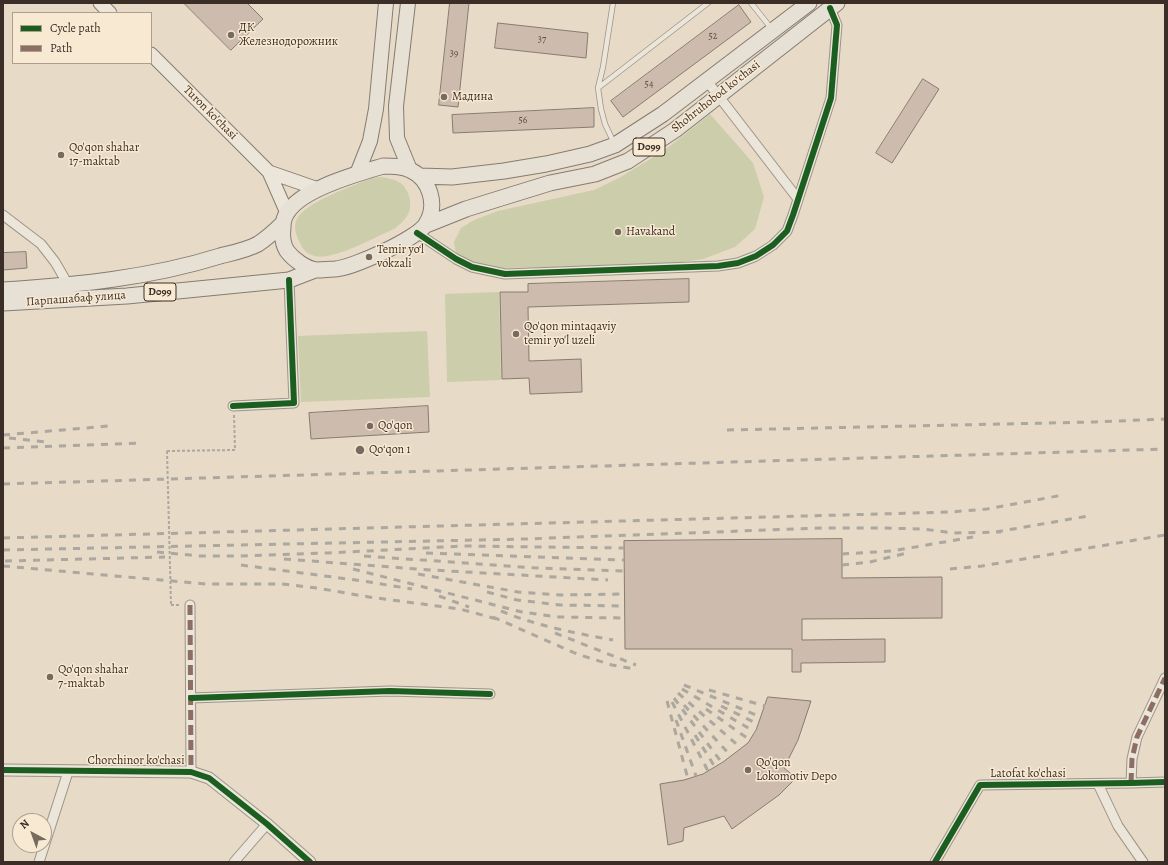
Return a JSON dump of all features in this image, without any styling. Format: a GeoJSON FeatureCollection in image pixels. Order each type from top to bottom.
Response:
{"type":"FeatureCollection","features":[{"type":"Feature","properties":{"kind":"highway","name":"Shohruhobod koʻchasi"},"geometry":{"type":"LineString","coordinates":[[415,173],[452,177],[511,169],[590,154],[615,145],[663,114],[809,3]]}},
{"type":"Feature","properties":{"kind":"highway","name":"Shohruhobod koʻchasi"},"geometry":{"type":"LineString","coordinates":[[422,229],[466,209],[511,194],[550,183],[596,174],[628,161],[675,130],[834,6]]}},
{"type":"Feature","properties":{"kind":"highway","name":"D099"},"geometry":{"type":"LineString","coordinates":[[415,173],[399,167],[383,166],[318,189],[305,196],[295,204],[285,218],[282,239],[287,251],[294,259],[304,265],[315,270],[341,269],[400,244],[422,229]]}},
{"type":"Feature","properties":{"kind":"highway"},"geometry":{"type":"LineString","coordinates":[[415,173],[428,186],[432,199],[431,213],[422,229]]}},
{"type":"Feature","properties":{"kind":"highway","name":"Парпашабаф улица"},"geometry":{"type":"LineString","coordinates":[[3,290],[69,286],[138,275],[202,262],[256,245],[270,236],[285,218]]}},
{"type":"Feature","properties":{"kind":"highway","name":"Парпашабаф улица"},"geometry":{"type":"LineString","coordinates":[[3,303],[127,296],[289,280],[315,270]]}},
{"type":"Feature","properties":{"kind":"main road"},"geometry":{"type":"LineString","coordinates":[[100,3],[109,12]]}},
{"type":"Feature","properties":{"kind":"main road"},"geometry":{"type":"LineString","coordinates":[[350,177],[370,141],[376,109],[386,3]]}},
{"type":"Feature","properties":{"kind":"main road"},"geometry":{"type":"LineString","coordinates":[[408,3],[396,106],[397,138],[415,173]]}},
{"type":"Feature","properties":{"kind":"main road","name":"Turon ko'chasi"},"geometry":{"type":"LineString","coordinates":[[152,55],[269,172],[285,218]]}},
{"type":"Feature","properties":{"kind":"main road","name":"Turon ko'chasi"},"geometry":{"type":"LineString","coordinates":[[269,172],[318,189]]}},
{"type":"Feature","properties":{"kind":"street"},"geometry":{"type":"LineString","coordinates":[[422,229],[456,259],[472,267],[506,274],[718,266],[738,263],[756,256],[773,245],[787,231],[831,98],[837,25],[834,6]]}},
{"type":"Feature","properties":{"kind":"street"},"geometry":{"type":"LineString","coordinates":[[707,81],[798,199]]}},
{"type":"Feature","properties":{"kind":"street"},"geometry":{"type":"LineString","coordinates":[[3,215],[41,244],[55,262],[69,286]]}},
{"type":"Feature","properties":{"kind":"street"},"geometry":{"type":"LineString","coordinates":[[233,406],[294,403],[289,280]]}},
{"type":"Feature","properties":{"kind":"street"},"geometry":{"type":"LineString","coordinates":[[190,605],[191,772]]}},
{"type":"Feature","properties":{"kind":"street"},"geometry":{"type":"LineString","coordinates":[[1131,783],[1132,759],[1137,737],[1165,678]]}},
{"type":"Feature","properties":{"kind":"street"},"geometry":{"type":"LineString","coordinates":[[191,698],[390,691],[490,694]]}},
{"type":"Feature","properties":{"kind":"street","name":"Chorchinor ko'chasi"},"geometry":{"type":"LineString","coordinates":[[3,770],[68,772],[191,772],[209,778],[267,824],[310,862]]}},
{"type":"Feature","properties":{"kind":"street"},"geometry":{"type":"LineString","coordinates":[[39,862],[68,772]]}},
{"type":"Feature","properties":{"kind":"street","name":"Latofat ko'chasi"},"geometry":{"type":"LineString","coordinates":[[935,862],[980,785],[1165,782]]}},
{"type":"Feature","properties":{"kind":"street"},"geometry":{"type":"LineString","coordinates":[[1098,784],[1118,826],[1143,862]]}},
{"type":"Feature","properties":{"kind":"street"},"geometry":{"type":"LineString","coordinates":[[234,862],[267,824]]}},
{"type":"Feature","properties":{"kind":"lane"},"geometry":{"type":"LineString","coordinates":[[613,3],[603,68],[598,88],[605,124],[615,145]]}},
{"type":"Feature","properties":{"kind":"lane"},"geometry":{"type":"LineString","coordinates":[[598,88],[708,3]]}},
{"type":"Feature","properties":{"kind":"lane"},"geometry":{"type":"LineString","coordinates":[[751,3],[773,31]]}},
{"type":"Feature","properties":{"kind":"path"},"geometry":{"type":"LineString","coordinates":[[171,605],[167,451],[235,450],[233,406]]}},
{"type":"Feature","properties":{"kind":"green space"},"geometry":{"type":"Polygon","coordinates":[[[710,114],[753,163],[764,197],[755,229],[735,247],[703,259],[655,266],[494,268],[466,262],[456,254],[454,242],[461,228],[474,220],[498,211],[594,190],[619,178],[665,150],[710,114]]]}},
{"type":"Feature","properties":{"kind":"green space"},"geometry":{"type":"Polygon","coordinates":[[[381,177],[399,182],[408,193],[410,202],[409,212],[401,223],[394,229],[351,249],[334,255],[323,257],[316,256],[309,254],[304,250],[298,238],[295,224],[301,214],[308,207],[330,195],[372,178],[381,177]]]}},
{"type":"Feature","properties":{"kind":"green space"},"geometry":{"type":"Polygon","coordinates":[[[499,292],[501,380],[447,382],[445,294],[499,292]]]}},
{"type":"Feature","properties":{"kind":"green space"},"geometry":{"type":"Polygon","coordinates":[[[427,331],[430,397],[301,402],[298,336],[427,331]]]}},
{"type":"Feature","properties":{"kind":"building","name":"ДК Железнодорожник"},"geometry":{"type":"Polygon","coordinates":[[[184,3],[247,3],[263,19],[231,50],[184,3]]]}},
{"type":"Feature","properties":{"kind":"building"},"geometry":{"type":"Polygon","coordinates":[[[450,3],[469,3],[458,107],[439,105],[450,3]]]}},
{"type":"Feature","properties":{"kind":"building"},"geometry":{"type":"Polygon","coordinates":[[[739,5],[751,22],[623,117],[611,101],[739,5]]]}},
{"type":"Feature","properties":{"kind":"building"},"geometry":{"type":"Polygon","coordinates":[[[498,23],[588,33],[586,58],[495,48],[498,23]]]}},
{"type":"Feature","properties":{"kind":"building"},"geometry":{"type":"Polygon","coordinates":[[[923,79],[939,89],[892,163],[876,153],[923,79]]]}},
{"type":"Feature","properties":{"kind":"building"},"geometry":{"type":"Polygon","coordinates":[[[594,108],[594,127],[453,133],[452,115],[594,108]]]}},
{"type":"Feature","properties":{"kind":"building"},"geometry":{"type":"Polygon","coordinates":[[[26,252],[27,268],[3,270],[3,253],[26,252]]]}},
{"type":"Feature","properties":{"kind":"building"},"geometry":{"type":"Polygon","coordinates":[[[689,279],[689,302],[528,307],[529,361],[581,359],[582,392],[530,394],[529,378],[502,379],[500,292],[528,292],[528,284],[689,279]]]}},
{"type":"Feature","properties":{"kind":"building","name":"Qo'qon"},"geometry":{"type":"Polygon","coordinates":[[[428,406],[429,432],[311,439],[309,413],[428,406]]]}},
{"type":"Feature","properties":{"kind":"building"},"geometry":{"type":"Polygon","coordinates":[[[842,539],[842,578],[942,577],[942,618],[802,619],[802,640],[885,639],[885,662],[801,663],[801,672],[792,672],[792,649],[625,649],[624,541],[842,539]]]}},
{"type":"Feature","properties":{"kind":"building","name":"Qo'qon Lokomotiv Depo"},"geometry":{"type":"Polygon","coordinates":[[[768,697],[811,701],[798,740],[784,768],[796,778],[779,795],[732,829],[724,816],[684,828],[683,841],[668,845],[660,784],[684,780],[703,774],[723,762],[748,743],[756,730],[768,697]]]}},
{"type":"Feature","properties":{"kind":"railway"},"geometry":{"type":"LineString","coordinates":[[727,430],[1094,422],[1165,419]]}},
{"type":"Feature","properties":{"kind":"railway"},"geometry":{"type":"LineString","coordinates":[[3,435],[109,426]]}},
{"type":"Feature","properties":{"kind":"railway"},"geometry":{"type":"LineString","coordinates":[[9,438],[45,442]]}},
{"type":"Feature","properties":{"kind":"railway"},"geometry":{"type":"LineString","coordinates":[[3,448],[142,443]]}},
{"type":"Feature","properties":{"kind":"railway"},"geometry":{"type":"LineString","coordinates":[[3,484],[1165,449]]}},
{"type":"Feature","properties":{"kind":"railway"},"geometry":{"type":"LineString","coordinates":[[3,538],[951,512],[987,509],[1063,495]]}},
{"type":"Feature","properties":{"kind":"railway"},"geometry":{"type":"LineString","coordinates":[[996,532],[1088,516]]}},
{"type":"Feature","properties":{"kind":"railway"},"geometry":{"type":"LineString","coordinates":[[3,550],[525,539],[822,528],[923,529],[954,533],[1001,532]]}},
{"type":"Feature","properties":{"kind":"railway"},"geometry":{"type":"LineString","coordinates":[[950,569],[982,566],[1165,535]]}},
{"type":"Feature","properties":{"kind":"railway"},"geometry":{"type":"LineString","coordinates":[[842,554],[892,551],[973,537]]}},
{"type":"Feature","properties":{"kind":"railway"},"geometry":{"type":"LineString","coordinates":[[157,552],[201,556],[240,556],[463,546],[624,548]]}},
{"type":"Feature","properties":{"kind":"railway"},"geometry":{"type":"LineString","coordinates":[[426,553],[624,560]]}},
{"type":"Feature","properties":{"kind":"railway"},"geometry":{"type":"LineString","coordinates":[[842,565],[870,562],[907,553]]}},
{"type":"Feature","properties":{"kind":"railway"},"geometry":{"type":"LineString","coordinates":[[364,556],[537,568],[624,571]]}},
{"type":"Feature","properties":{"kind":"railway"},"geometry":{"type":"LineString","coordinates":[[5,561],[165,557]]}},
{"type":"Feature","properties":{"kind":"railway"},"geometry":{"type":"LineString","coordinates":[[284,559],[431,570],[608,580]]}},
{"type":"Feature","properties":{"kind":"railway"},"geometry":{"type":"LineString","coordinates":[[241,565],[412,589]]}},
{"type":"Feature","properties":{"kind":"railway"},"geometry":{"type":"LineString","coordinates":[[3,566],[206,584],[282,584],[460,609],[497,619]]}},
{"type":"Feature","properties":{"kind":"railway"},"geometry":{"type":"LineString","coordinates":[[353,569],[522,612],[557,617],[624,618]]}},
{"type":"Feature","properties":{"kind":"railway"},"geometry":{"type":"LineString","coordinates":[[418,574],[518,592],[561,595],[624,594]]}},
{"type":"Feature","properties":{"kind":"railway"},"geometry":{"type":"LineString","coordinates":[[487,592],[517,600],[560,605],[624,606]]}},
{"type":"Feature","properties":{"kind":"railway"},"geometry":{"type":"LineString","coordinates":[[439,596],[469,607]]}},
{"type":"Feature","properties":{"kind":"railway"},"geometry":{"type":"LineString","coordinates":[[501,611],[542,625],[613,640]]}},
{"type":"Feature","properties":{"kind":"railway"},"geometry":{"type":"LineString","coordinates":[[493,617],[577,654],[612,665],[635,669]]}},
{"type":"Feature","properties":{"kind":"railway"},"geometry":{"type":"LineString","coordinates":[[555,633],[636,665]]}},
{"type":"Feature","properties":{"kind":"railway"},"geometry":{"type":"LineString","coordinates":[[684,685],[761,717]]}},
{"type":"Feature","properties":{"kind":"railway"},"geometry":{"type":"LineString","coordinates":[[682,689],[755,732]]}},
{"type":"Feature","properties":{"kind":"railway"},"geometry":{"type":"LineString","coordinates":[[709,690],[765,706]]}},
{"type":"Feature","properties":{"kind":"railway"},"geometry":{"type":"LineString","coordinates":[[678,693],[741,748]]}},
{"type":"Feature","properties":{"kind":"railway"},"geometry":{"type":"LineString","coordinates":[[674,698],[722,763]]}},
{"type":"Feature","properties":{"kind":"railway"},"geometry":{"type":"LineString","coordinates":[[667,701],[688,779]]}},
{"type":"Feature","properties":{"kind":"railway"},"geometry":{"type":"LineString","coordinates":[[672,702],[708,771]]}},
{"type":"Feature","properties":{"kind":"railway"},"geometry":{"type":"LineString","coordinates":[[684,705],[731,756]]}},
{"type":"Feature","properties":{"kind":"railway"},"geometry":{"type":"LineString","coordinates":[[721,706],[758,724]]}},
{"type":"Feature","properties":{"kind":"railway"},"geometry":{"type":"LineString","coordinates":[[706,709],[750,740]]}},
{"type":"Feature","properties":{"kind":"railway"},"geometry":{"type":"LineString","coordinates":[[676,720],[696,776]]}},
{"type":"Feature","properties":{"kind":"railway"},"geometry":{"type":"LineString","coordinates":[[695,735],[715,767]]}},
{"type":"Feature","properties":{"kind":"marked path"},"geometry":{"type":"LineString","coordinates":[[190,605],[191,772]]}},
{"type":"Feature","properties":{"kind":"marked path"},"geometry":{"type":"LineString","coordinates":[[1131,783],[1132,759],[1137,737],[1165,678]]}},
{"type":"Feature","properties":{"kind":"cycle path"},"geometry":{"type":"LineString","coordinates":[[417,233],[456,259],[472,267],[505,274],[718,266],[738,263],[756,256],[773,245],[787,231],[831,98],[837,25],[830,8]]}},
{"type":"Feature","properties":{"kind":"cycle path"},"geometry":{"type":"LineString","coordinates":[[233,406],[294,403],[289,280]]}},
{"type":"Feature","properties":{"kind":"cycle path"},"geometry":{"type":"LineString","coordinates":[[191,698],[390,691],[490,694]]}},
{"type":"Feature","properties":{"kind":"cycle path"},"geometry":{"type":"LineString","coordinates":[[3,770],[191,772],[209,778],[267,824],[310,862]]}},
{"type":"Feature","properties":{"kind":"cycle path"},"geometry":{"type":"LineString","coordinates":[[935,862],[980,785],[1165,782]]}},
{"type":"Feature","properties":{"kind":"place","name":"ДК Железнодорожник"},"geometry":{"type":"Point","coordinates":[231,35]}},
{"type":"Feature","properties":{"kind":"place","name":"Мадина"},"geometry":{"type":"Point","coordinates":[444,97]}},
{"type":"Feature","properties":{"kind":"place","name":"Qo'qon shahar 17-maktab"},"geometry":{"type":"Point","coordinates":[61,155]}},
{"type":"Feature","properties":{"kind":"place","name":"Havakand"},"geometry":{"type":"Point","coordinates":[618,232]}},
{"type":"Feature","properties":{"kind":"place","name":"Temir yo‘l vokzali"},"geometry":{"type":"Point","coordinates":[369,257]}},
{"type":"Feature","properties":{"kind":"place","name":"Qo'qon mintaqaviy temir yo'l uzeli"},"geometry":{"type":"Point","coordinates":[516,334]}},
{"type":"Feature","properties":{"kind":"place","name":"Qo'qon"},"geometry":{"type":"Point","coordinates":[370,426]}},
{"type":"Feature","properties":{"kind":"place","name":"Qoʻqon 1"},"geometry":{"type":"Point","coordinates":[360,450]}},
{"type":"Feature","properties":{"kind":"place","name":"Qo'qon shahar 7-maktab"},"geometry":{"type":"Point","coordinates":[50,677]}},
{"type":"Feature","properties":{"kind":"place","name":"Qo'qon Lokomotiv Depo"},"geometry":{"type":"Point","coordinates":[748,770]}}]}
